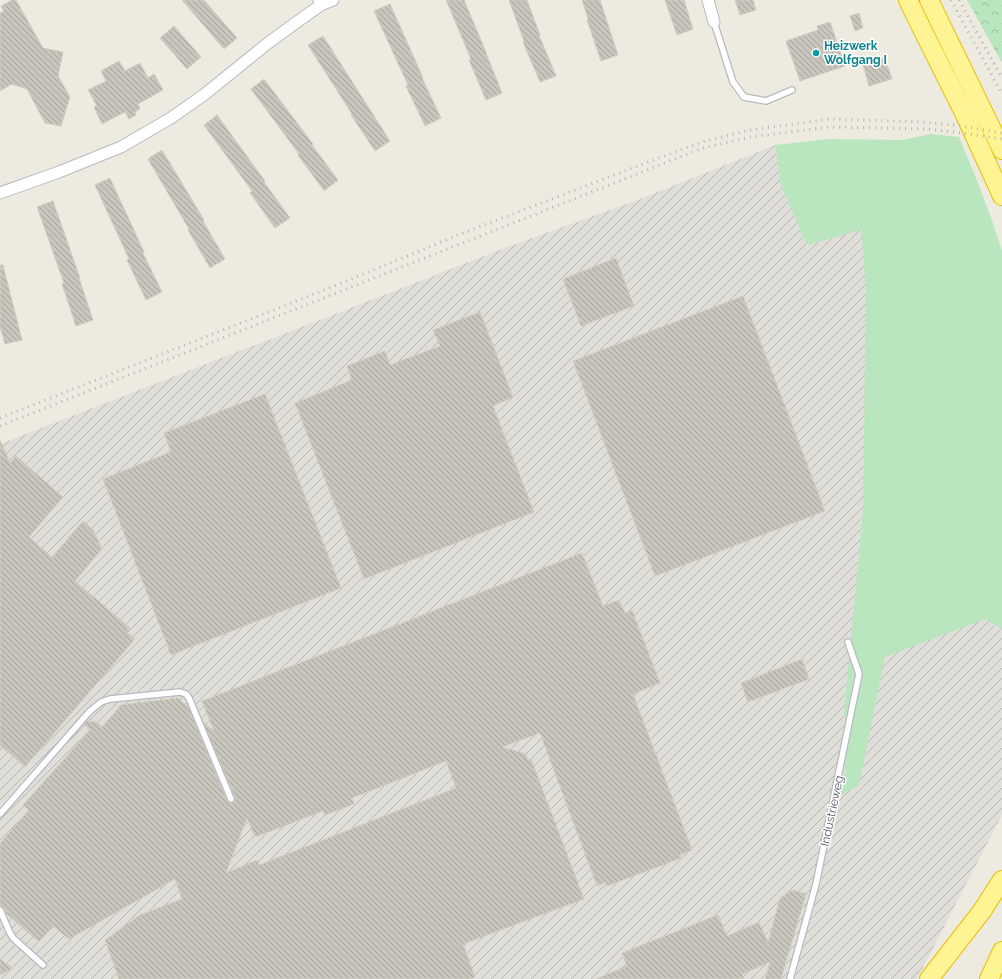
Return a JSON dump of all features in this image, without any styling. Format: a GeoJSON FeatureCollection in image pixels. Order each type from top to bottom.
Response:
{"type":"FeatureCollection","features":[{"type":"Feature","properties":{"kind":"highway"},"geometry":{"type":"LineString","coordinates":[[908,0],[920,27],[966,117],[1002,196]]}},
{"type":"Feature","properties":{"kind":"highway"},"geometry":{"type":"LineString","coordinates":[[929,0],[1002,150]]}},
{"type":"Feature","properties":{"kind":"highway"},"geometry":{"type":"LineString","coordinates":[[930,979],[982,911],[1002,880]]}},
{"type":"Feature","properties":{"kind":"highway"},"geometry":{"type":"LineString","coordinates":[[989,979],[1002,951]]}},
{"type":"Feature","properties":{"kind":"street"},"geometry":{"type":"LineString","coordinates":[[0,193],[120,147],[171,118],[205,94],[320,3],[333,0]]}},
{"type":"Feature","properties":{"kind":"street"},"geometry":{"type":"LineString","coordinates":[[708,0],[714,22]]}},
{"type":"Feature","properties":{"kind":"lane"},"geometry":{"type":"LineString","coordinates":[[714,22],[733,82],[744,97],[766,101],[792,90]]}},
{"type":"Feature","properties":{"kind":"lane","name":"Industrieweg"},"geometry":{"type":"LineString","coordinates":[[790,979],[816,884],[859,674],[848,642]]}},
{"type":"Feature","properties":{"kind":"lane"},"geometry":{"type":"LineString","coordinates":[[0,814],[89,712],[102,702],[110,699],[180,692],[186,694],[189,698],[231,799]]}},
{"type":"Feature","properties":{"kind":"lane"},"geometry":{"type":"LineString","coordinates":[[0,910],[13,938],[43,965]]}},
{"type":"Feature","properties":{"kind":"shaded area"},"geometry":{"type":"Polygon","coordinates":[[[775,145],[955,166],[1002,303],[1002,815],[917,979],[0,979],[0,444],[510,246],[635,201],[775,145]]]}},
{"type":"Feature","properties":{"kind":"green space"},"geometry":{"type":"Polygon","coordinates":[[[967,0],[1002,0],[1002,63],[967,0]]]}},
{"type":"Feature","properties":{"kind":"green space"},"geometry":{"type":"Polygon","coordinates":[[[931,134],[959,137],[982,194],[1002,251],[1002,629],[985,619],[885,657],[859,785],[841,795],[845,772],[847,739],[844,713],[863,510],[866,289],[861,230],[807,245],[781,186],[775,145],[828,139],[902,140],[931,134]]]}},
{"type":"Feature","properties":{"kind":"building"},"geometry":{"type":"Polygon","coordinates":[[[12,0],[16,0],[43,48],[63,52],[58,76],[70,97],[61,126],[45,123],[27,89],[12,84],[0,91],[0,13],[4,11],[1,6],[12,0]]]}},
{"type":"Feature","properties":{"kind":"building"},"geometry":{"type":"Polygon","coordinates":[[[182,0],[204,0],[237,38],[224,49],[182,0]]]}},
{"type":"Feature","properties":{"kind":"building"},"geometry":{"type":"Polygon","coordinates":[[[446,0],[464,0],[502,93],[486,100],[469,60],[471,59],[446,0]]]}},
{"type":"Feature","properties":{"kind":"building"},"geometry":{"type":"Polygon","coordinates":[[[509,0],[527,0],[539,35],[556,76],[540,82],[523,42],[524,41],[509,0]]]}},
{"type":"Feature","properties":{"kind":"building"},"geometry":{"type":"Polygon","coordinates":[[[582,0],[600,0],[618,55],[601,61],[582,0]]]}},
{"type":"Feature","properties":{"kind":"building"},"geometry":{"type":"Polygon","coordinates":[[[665,0],[684,0],[693,29],[677,35],[665,0]]]}},
{"type":"Feature","properties":{"kind":"building"},"geometry":{"type":"Polygon","coordinates":[[[735,0],[753,0],[756,10],[740,15],[735,0]]]}},
{"type":"Feature","properties":{"kind":"building"},"geometry":{"type":"Polygon","coordinates":[[[390,4],[441,118],[425,126],[374,11],[390,4]]]}},
{"type":"Feature","properties":{"kind":"building"},"geometry":{"type":"Polygon","coordinates":[[[859,13],[863,28],[855,31],[850,16],[859,13]]]}},
{"type":"Feature","properties":{"kind":"building","name":"Heizwerk Wolfgang I"},"geometry":{"type":"Polygon","coordinates":[[[830,22],[845,66],[800,81],[786,41],[818,30],[817,26],[830,22]]]}},
{"type":"Feature","properties":{"kind":"building"},"geometry":{"type":"Polygon","coordinates":[[[174,26],[201,57],[187,69],[160,38],[174,26]]]}},
{"type":"Feature","properties":{"kind":"building"},"geometry":{"type":"Polygon","coordinates":[[[323,36],[390,141],[375,151],[308,45],[323,36]]]}},
{"type":"Feature","properties":{"kind":"building"},"geometry":{"type":"Polygon","coordinates":[[[885,58],[892,79],[869,86],[863,65],[885,58]]]}},
{"type":"Feature","properties":{"kind":"building"},"geometry":{"type":"Polygon","coordinates":[[[119,61],[125,71],[140,63],[148,78],[154,74],[163,90],[138,104],[140,109],[135,112],[136,115],[129,119],[125,112],[102,124],[94,107],[97,106],[88,90],[106,81],[101,71],[119,61]]]}},
{"type":"Feature","properties":{"kind":"building"},"geometry":{"type":"Polygon","coordinates":[[[264,79],[338,180],[324,191],[298,155],[299,154],[251,89],[264,79]]]}},
{"type":"Feature","properties":{"kind":"building"},"geometry":{"type":"Polygon","coordinates":[[[217,115],[290,218],[275,228],[250,193],[252,191],[204,125],[217,115]]]}},
{"type":"Feature","properties":{"kind":"building"},"geometry":{"type":"Polygon","coordinates":[[[162,150],[204,220],[203,221],[225,259],[210,268],[148,159],[162,150]]]}},
{"type":"Feature","properties":{"kind":"building"},"geometry":{"type":"Polygon","coordinates":[[[110,178],[162,292],[146,300],[95,185],[110,178]]]}},
{"type":"Feature","properties":{"kind":"building"},"geometry":{"type":"Polygon","coordinates":[[[53,201],[93,320],[76,326],[62,284],[64,283],[37,207],[53,201]]]}},
{"type":"Feature","properties":{"kind":"building"},"geometry":{"type":"Polygon","coordinates":[[[616,258],[634,306],[581,326],[563,279],[616,258]]]}},
{"type":"Feature","properties":{"kind":"building"},"geometry":{"type":"Polygon","coordinates":[[[0,265],[3,265],[22,340],[5,344],[0,327],[0,265]]]}},
{"type":"Feature","properties":{"kind":"building"},"geometry":{"type":"Polygon","coordinates":[[[743,296],[825,511],[655,576],[573,361],[743,296]]]}},
{"type":"Feature","properties":{"kind":"building"},"geometry":{"type":"Polygon","coordinates":[[[480,312],[513,397],[493,406],[534,512],[364,579],[295,403],[352,380],[347,366],[385,351],[390,365],[440,346],[433,330],[480,312]]]}},
{"type":"Feature","properties":{"kind":"building"},"geometry":{"type":"Polygon","coordinates":[[[265,394],[341,588],[171,655],[103,479],[171,452],[164,433],[265,394]]]}},
{"type":"Feature","properties":{"kind":"building"},"geometry":{"type":"Polygon","coordinates":[[[0,440],[10,463],[16,456],[63,497],[29,537],[52,557],[83,521],[93,530],[102,549],[75,581],[130,628],[127,632],[135,639],[25,767],[0,745],[0,440]]]}},
{"type":"Feature","properties":{"kind":"building"},"geometry":{"type":"Polygon","coordinates":[[[582,553],[603,606],[619,600],[625,613],[632,610],[660,683],[633,694],[692,850],[680,855],[681,858],[607,886],[606,882],[597,886],[540,733],[502,747],[526,754],[528,760],[531,759],[584,899],[463,944],[475,977],[469,979],[119,979],[105,940],[140,915],[182,899],[175,879],[69,939],[53,926],[39,942],[7,914],[4,908],[0,906],[0,843],[29,810],[23,805],[90,730],[84,724],[86,721],[97,722],[102,727],[121,705],[178,698],[189,708],[227,801],[232,803],[235,801],[235,797],[203,722],[214,731],[202,701],[582,553]],[[446,761],[352,798],[354,804],[325,815],[323,811],[255,837],[247,818],[226,873],[257,860],[259,865],[456,788],[446,761]]]}},
{"type":"Feature","properties":{"kind":"building"},"geometry":{"type":"Polygon","coordinates":[[[802,659],[809,679],[748,702],[741,683],[802,659]]]}},
{"type":"Feature","properties":{"kind":"building"},"geometry":{"type":"Polygon","coordinates":[[[793,890],[806,894],[781,979],[765,979],[770,962],[742,974],[744,979],[596,979],[627,966],[622,953],[718,915],[727,936],[759,922],[768,942],[780,898],[793,890]]]}},
{"type":"Feature","properties":{"kind":"building"},"geometry":{"type":"Polygon","coordinates":[[[0,959],[13,968],[0,975],[0,959]]]}},
{"type":"Feature","properties":{"kind":"railway"},"geometry":{"type":"LineString","coordinates":[[951,0],[1002,94]]}},
{"type":"Feature","properties":{"kind":"railway"},"geometry":{"type":"LineString","coordinates":[[959,0],[1002,78]]}},
{"type":"Feature","properties":{"kind":"railway"},"geometry":{"type":"LineString","coordinates":[[0,418],[342,283],[458,235],[702,142],[750,130],[829,119],[923,122],[962,126],[1002,133]]}},
{"type":"Feature","properties":{"kind":"railway"},"geometry":{"type":"LineString","coordinates":[[0,426],[703,148],[750,137],[830,127],[928,129],[1002,139]]}},
{"type":"Feature","properties":{"kind":"place","name":"Heizwerk Wolfgang I"},"geometry":{"type":"Point","coordinates":[816,53]}}]}
